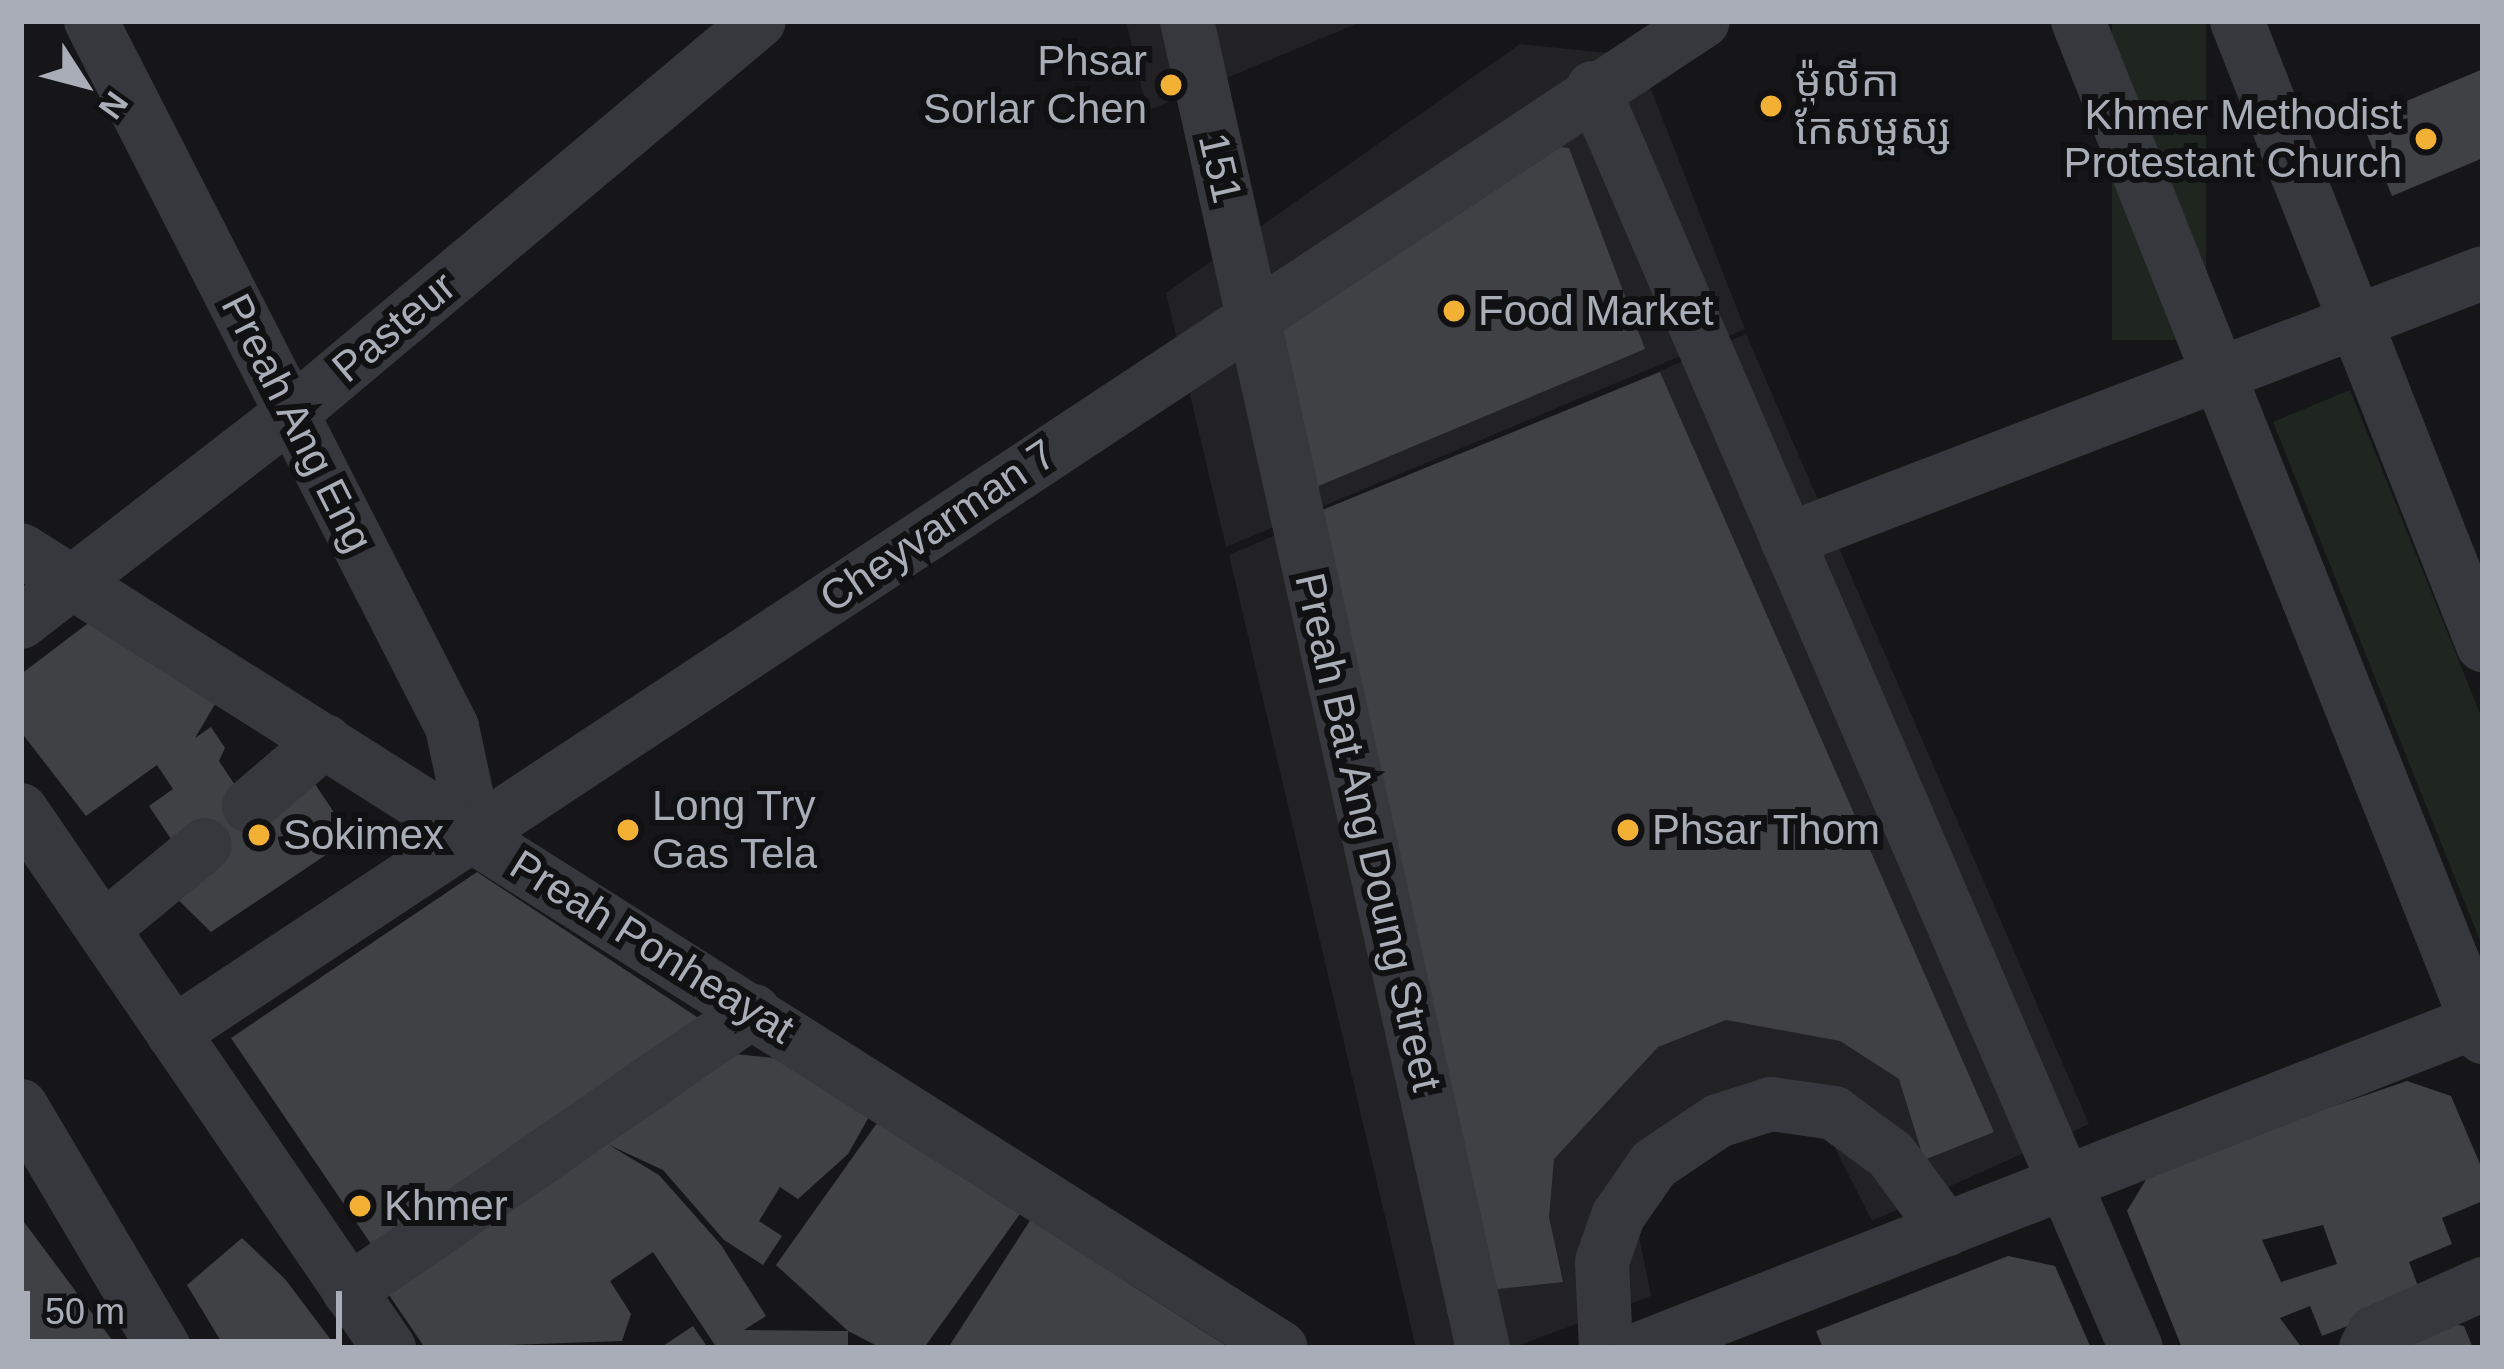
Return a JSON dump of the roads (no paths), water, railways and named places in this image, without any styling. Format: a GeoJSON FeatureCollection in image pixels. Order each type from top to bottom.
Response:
{"type":"FeatureCollection","features":[{"type":"Feature","properties":{"kind":"street","name":"Preah Ang Eng"},"geometry":{"type":"LineString","coordinates":[[91,21],[452,727],[475,835]]}},
{"type":"Feature","properties":{"kind":"street","name":"Pasteur"},"geometry":{"type":"LineString","coordinates":[[21,622],[293,412],[759,21]]}},
{"type":"Feature","properties":{"kind":"street","name":"151"},"geometry":{"type":"LineString","coordinates":[[1187,21],[1252,316]]}},
{"type":"Feature","properties":{"kind":"street","name":"Cheyvarman 7"},"geometry":{"type":"LineString","coordinates":[[173,1033],[1593,88],[1703,21]]}},
{"type":"Feature","properties":{"kind":"street"},"geometry":{"type":"LineString","coordinates":[[1642,1348],[2481,1026],[2078,21]]}},
{"type":"Feature","properties":{"kind":"street"},"geometry":{"type":"LineString","coordinates":[[2237,21],[2483,645]]}},
{"type":"Feature","properties":{"kind":"street"},"geometry":{"type":"LineString","coordinates":[[1593,88],[2136,1348]]}},
{"type":"Feature","properties":{"kind":"street"},"geometry":{"type":"LineString","coordinates":[[1786,540],[2483,273]]}},
{"type":"Feature","properties":{"kind":"street","name":"Preah Bat Ang Doung Street"},"geometry":{"type":"LineString","coordinates":[[1252,316],[1483,1348]]}},
{"type":"Feature","properties":{"kind":"street","name":"Preah Ponheayat"},"geometry":{"type":"LineString","coordinates":[[21,550],[1281,1348]]}},
{"type":"Feature","properties":{"kind":"street"},"geometry":{"type":"LineString","coordinates":[[249,806],[325,741]]}},
{"type":"Feature","properties":{"kind":"street"},"geometry":{"type":"LineString","coordinates":[[21,811],[389,1348]]}},
{"type":"Feature","properties":{"kind":"street"},"geometry":{"type":"LineString","coordinates":[[103,929],[205,845]]}},
{"type":"Feature","properties":{"kind":"street"},"geometry":{"type":"LineString","coordinates":[[349,1291],[754,1012]]}},
{"type":"Feature","properties":{"kind":"street"},"geometry":{"type":"LineString","coordinates":[[1606,1348],[1602,1262],[1618,1216],[1654,1164],[1718,1121],[1771,1104],[1834,1113],[1891,1156],[1946,1230]]}},
{"type":"Feature","properties":{"kind":"street"},"geometry":{"type":"LineString","coordinates":[[21,1106],[164,1348]]}},
{"type":"Feature","properties":{"kind":"street"},"geometry":{"type":"LineString","coordinates":[[2366,1348],[2374,1333],[2483,1284]]}},
{"type":"Feature","properties":{"kind":"place","name":"Phsar Sorlar Chen"},"geometry":{"type":"Point","coordinates":[1171,85]}},
{"type":"Feature","properties":{"kind":"place","name":"ម៉ូលីកា កែសម្ផស្ស"},"geometry":{"type":"Point","coordinates":[1771,106]}},
{"type":"Feature","properties":{"kind":"place","name":"Khmer Methodist Protestant Church"},"geometry":{"type":"Point","coordinates":[2426,139]}},
{"type":"Feature","properties":{"kind":"place","name":"Food Market"},"geometry":{"type":"Point","coordinates":[1454,311]}},
{"type":"Feature","properties":{"kind":"place","name":"Long Try Gas Tela"},"geometry":{"type":"Point","coordinates":[628,830]}},
{"type":"Feature","properties":{"kind":"place","name":"Phsar Thom"},"geometry":{"type":"Point","coordinates":[1628,830]}},
{"type":"Feature","properties":{"kind":"place","name":"Sokimex"},"geometry":{"type":"Point","coordinates":[259,835]}},
{"type":"Feature","properties":{"kind":"place","name":"Khmer"},"geometry":{"type":"Point","coordinates":[360,1206]}}]}
